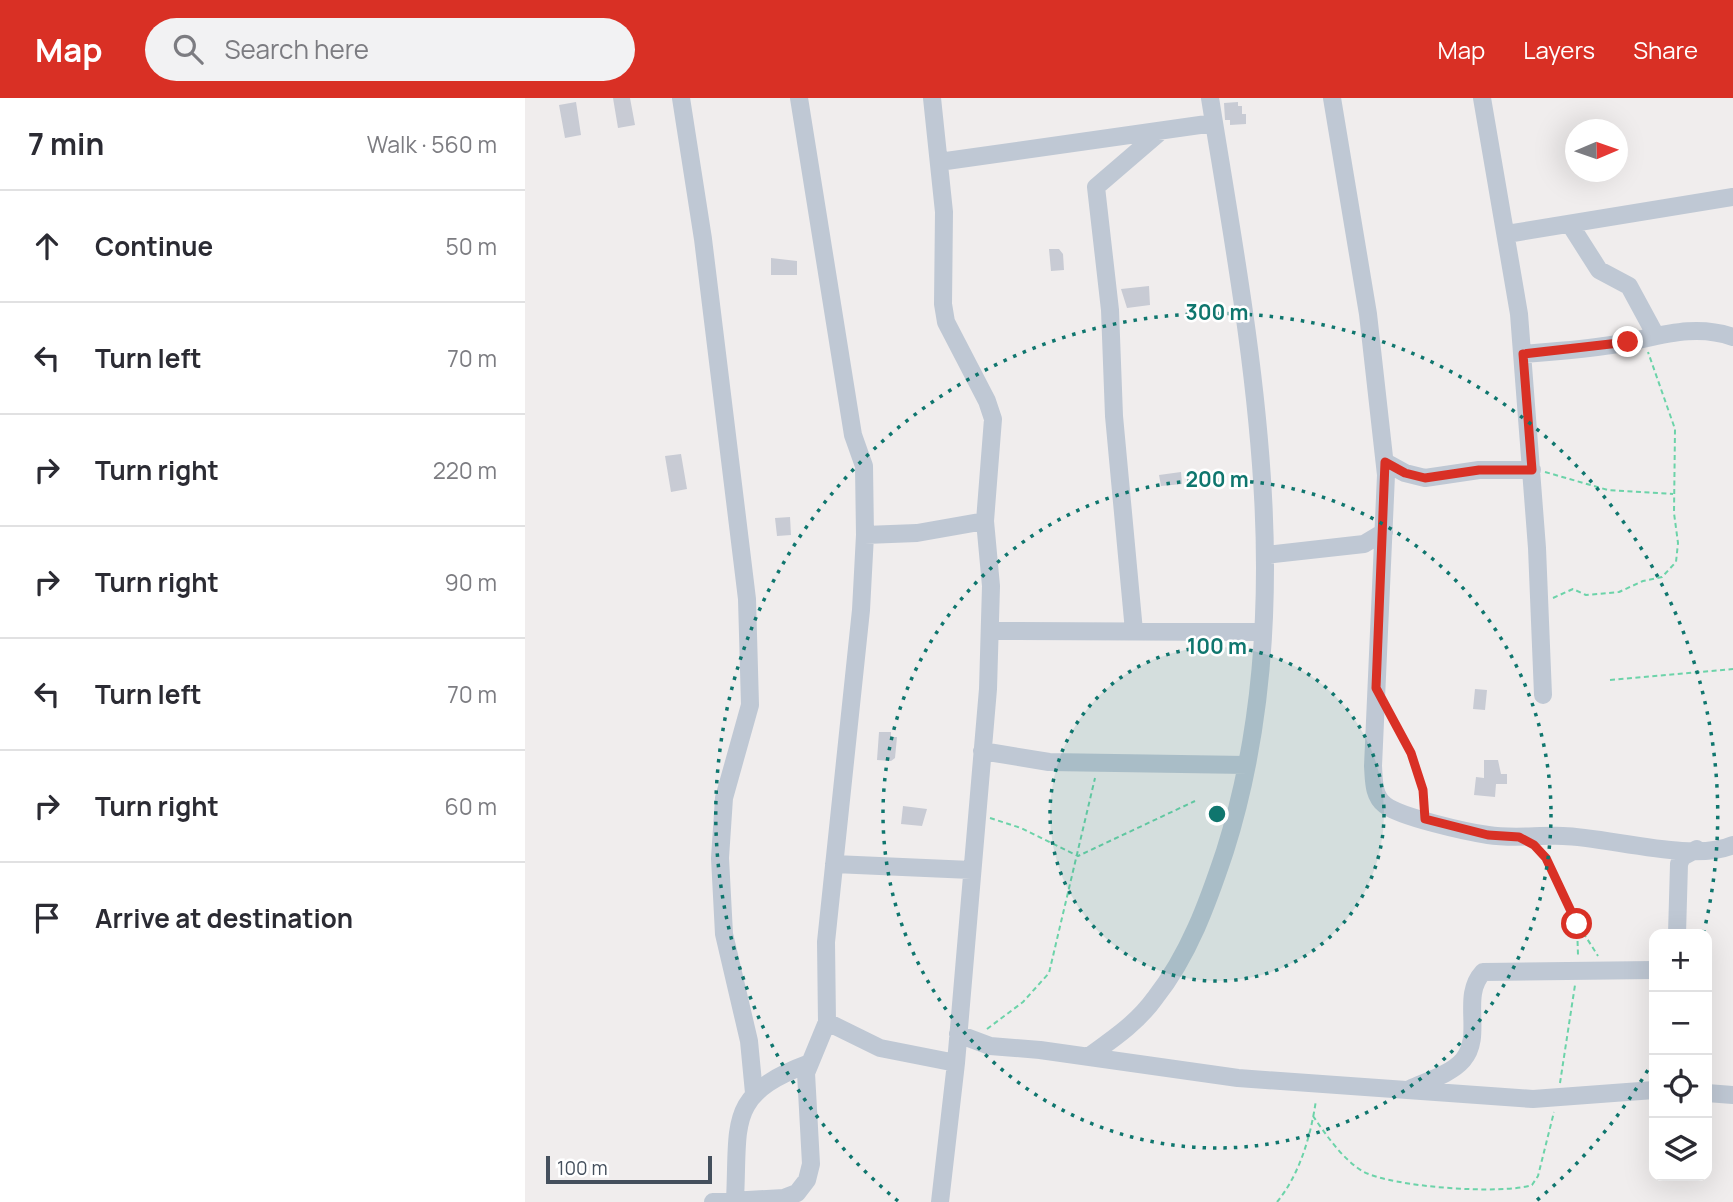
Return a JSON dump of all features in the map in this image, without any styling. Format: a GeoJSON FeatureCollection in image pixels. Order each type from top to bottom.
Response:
{"type":"FeatureCollection","features":[{"type":"Feature","properties":{"kind":"street"},"geometry":{"type":"LineString","coordinates":[[681,98],[703,239],[747,599],[750,705],[724,798],[720,872],[724,934],[749,1041],[754,1093]]}},
{"type":"Feature","properties":{"kind":"street"},"geometry":{"type":"LineString","coordinates":[[713,1202],[784,1198],[797,1193],[807,1180],[811,1164],[805,1092],[810,1063],[827,1022],[825,949],[861,610],[866,535],[864,466],[853,435],[799,98]]}},
{"type":"Feature","properties":{"kind":"street"},"geometry":{"type":"LineString","coordinates":[[932,98],[944,212],[943,304],[946,322],[992,414],[985,521],[992,631],[971,870],[965,1037],[956,1063],[940,1202]]}},
{"type":"Feature","properties":{"kind":"street"},"geometry":{"type":"LineString","coordinates":[[1088,1057],[1130,1026],[1155,999],[1175,970],[1215,882],[1256,722],[1266,555],[1257,406],[1210,98]]}},
{"type":"Feature","properties":{"kind":"street"},"geometry":{"type":"LineString","coordinates":[[1332,98],[1370,327],[1385,462],[1374,786],[1379,800],[1388,808],[1488,835],[1563,836],[1697,849],[1722,849],[1733,845]]}},
{"type":"Feature","properties":{"kind":"street"},"geometry":{"type":"LineString","coordinates":[[1482,98],[1507,234],[1523,354],[1532,470],[1543,695]]}},
{"type":"Feature","properties":{"kind":"street"},"geometry":{"type":"LineString","coordinates":[[939,162],[1214,123]]}},
{"type":"Feature","properties":{"kind":"street"},"geometry":{"type":"LineString","coordinates":[[1134,631],[1114,416],[1110,310],[1096,193],[1101,181],[1160,132]]}},
{"type":"Feature","properties":{"kind":"street"},"geometry":{"type":"LineString","coordinates":[[1507,234],[1571,226],[1733,197]]}},
{"type":"Feature","properties":{"kind":"street"},"geometry":{"type":"LineString","coordinates":[[1571,226],[1599,270],[1629,286],[1650,335]]}},
{"type":"Feature","properties":{"kind":"street"},"geometry":{"type":"LineString","coordinates":[[1523,354],[1604,346],[1650,335],[1705,331],[1733,337]]}},
{"type":"Feature","properties":{"kind":"street"},"geometry":{"type":"LineString","coordinates":[[1385,462],[1405,473],[1425,478],[1479,470],[1532,470]]}},
{"type":"Feature","properties":{"kind":"street"},"geometry":{"type":"LineString","coordinates":[[866,535],[917,533],[985,521]]}},
{"type":"Feature","properties":{"kind":"street"},"geometry":{"type":"LineString","coordinates":[[1266,555],[1364,544],[1384,532]]}},
{"type":"Feature","properties":{"kind":"street"},"geometry":{"type":"LineString","coordinates":[[992,631],[1262,632]]}},
{"type":"Feature","properties":{"kind":"street"},"geometry":{"type":"LineString","coordinates":[[982,751],[1049,762],[1247,765]]}},
{"type":"Feature","properties":{"kind":"street"},"geometry":{"type":"LineString","coordinates":[[1677,929],[1679,864],[1682,857],[1697,849]]}},
{"type":"Feature","properties":{"kind":"street"},"geometry":{"type":"LineString","coordinates":[[834,864],[971,870]]}},
{"type":"Feature","properties":{"kind":"street"},"geometry":{"type":"LineString","coordinates":[[1408,1090],[1462,1061],[1469,1049],[1475,981],[1483,972],[1649,970]]}},
{"type":"Feature","properties":{"kind":"street"},"geometry":{"type":"LineString","coordinates":[[827,1022],[880,1048],[956,1063]]}},
{"type":"Feature","properties":{"kind":"street"},"geometry":{"type":"LineString","coordinates":[[965,1037],[990,1046],[1238,1078],[1558,1098],[1649,1090]]}},
{"type":"Feature","properties":{"kind":"street"},"geometry":{"type":"LineString","coordinates":[[735,1200],[738,1124],[744,1106],[754,1093],[776,1077],[810,1063]]}},
{"type":"Feature","properties":{"kind":"street"},"geometry":{"type":"LineString","coordinates":[[1712,1093],[1733,1095]]}},
{"type":"Feature","properties":{"kind":"path"},"geometry":{"type":"LineString","coordinates":[[1539,605],[1573,589],[1586,595],[1619,592],[1670,571],[1675,562],[1678,542],[1674,494],[1674,424],[1654,373],[1650,335]]}},
{"type":"Feature","properties":{"kind":"path"},"geometry":{"type":"LineString","coordinates":[[1532,470],[1570,477],[1608,490],[1674,494]]}},
{"type":"Feature","properties":{"kind":"path"},"geometry":{"type":"LineString","coordinates":[[1610,680],[1733,669]]}},
{"type":"Feature","properties":{"kind":"path"},"geometry":{"type":"LineString","coordinates":[[1389,710],[1407,744],[1422,785],[1425,819]]}},
{"type":"Feature","properties":{"kind":"path"},"geometry":{"type":"LineString","coordinates":[[965,1037],[1009,1014],[1045,980],[1054,956],[1098,763]]}},
{"type":"Feature","properties":{"kind":"path"},"geometry":{"type":"LineString","coordinates":[[1078,856],[1195,801]]}},
{"type":"Feature","properties":{"kind":"path"},"geometry":{"type":"LineString","coordinates":[[976,816],[1021,828],[1078,856]]}},
{"type":"Feature","properties":{"kind":"path"},"geometry":{"type":"LineString","coordinates":[[1519,837],[1534,845],[1546,858],[1577,924],[1607,971]]}},
{"type":"Feature","properties":{"kind":"path"},"geometry":{"type":"LineString","coordinates":[[1314,1116],[1346,1157],[1369,1174],[1389,1180],[1438,1187],[1517,1188],[1532,1185],[1538,1176],[1558,1098],[1577,971],[1577,924]]}},
{"type":"Feature","properties":{"kind":"path"},"geometry":{"type":"LineString","coordinates":[[1277,1202],[1297,1168],[1314,1116],[1318,1083]]}},
{"type":"Feature","properties":{"kind":"building"},"geometry":{"type":"Polygon","coordinates":[[[613,98],[630,98],[635,125],[618,128],[613,98]]]}},
{"type":"Feature","properties":{"kind":"building"},"geometry":{"type":"Polygon","coordinates":[[[576,102],[581,135],[565,138],[559,105],[576,102]]]}},
{"type":"Feature","properties":{"kind":"building"},"geometry":{"type":"Polygon","coordinates":[[[1238,102],[1238,106],[1242,106],[1242,114],[1246,114],[1246,124],[1230,125],[1230,120],[1225,120],[1224,103],[1238,102]]]}},
{"type":"Feature","properties":{"kind":"building"},"geometry":{"type":"Polygon","coordinates":[[[1049,249],[1059,249],[1063,254],[1064,270],[1051,271],[1049,249]]]}},
{"type":"Feature","properties":{"kind":"building"},"geometry":{"type":"Polygon","coordinates":[[[771,258],[797,261],[797,275],[771,275],[771,258]]]}},
{"type":"Feature","properties":{"kind":"building"},"geometry":{"type":"Polygon","coordinates":[[[1149,286],[1150,305],[1127,308],[1121,289],[1149,286]]]}},
{"type":"Feature","properties":{"kind":"building"},"geometry":{"type":"Polygon","coordinates":[[[681,454],[687,489],[671,492],[665,456],[681,454]]]}},
{"type":"Feature","properties":{"kind":"building"},"geometry":{"type":"Polygon","coordinates":[[[1181,472],[1182,484],[1161,486],[1159,475],[1181,472]]]}},
{"type":"Feature","properties":{"kind":"building"},"geometry":{"type":"Polygon","coordinates":[[[790,517],[791,535],[777,536],[775,518],[790,517]]]}},
{"type":"Feature","properties":{"kind":"building"},"geometry":{"type":"Polygon","coordinates":[[[1475,689],[1487,690],[1485,710],[1473,709],[1475,689]]]}},
{"type":"Feature","properties":{"kind":"building"},"geometry":{"type":"Polygon","coordinates":[[[879,732],[891,732],[891,737],[897,737],[895,758],[891,761],[877,760],[879,732]]]}},
{"type":"Feature","properties":{"kind":"building"},"geometry":{"type":"Polygon","coordinates":[[[1484,760],[1498,760],[1501,774],[1507,774],[1507,784],[1496,784],[1495,797],[1474,795],[1476,777],[1484,778],[1484,760]]]}},
{"type":"Feature","properties":{"kind":"building"},"geometry":{"type":"Polygon","coordinates":[[[903,806],[927,809],[922,826],[901,824],[903,806]]]}},
{"type":"Feature","properties":{"kind":"route"},"geometry":{"type":"LineString","coordinates":[[1577,924],[1546,858],[1534,845],[1519,837],[1488,835],[1425,819],[1423,790],[1411,753],[1376,688],[1385,462],[1405,473],[1425,478],[1479,470],[1532,470],[1523,354],[1628,342]]}}]}
